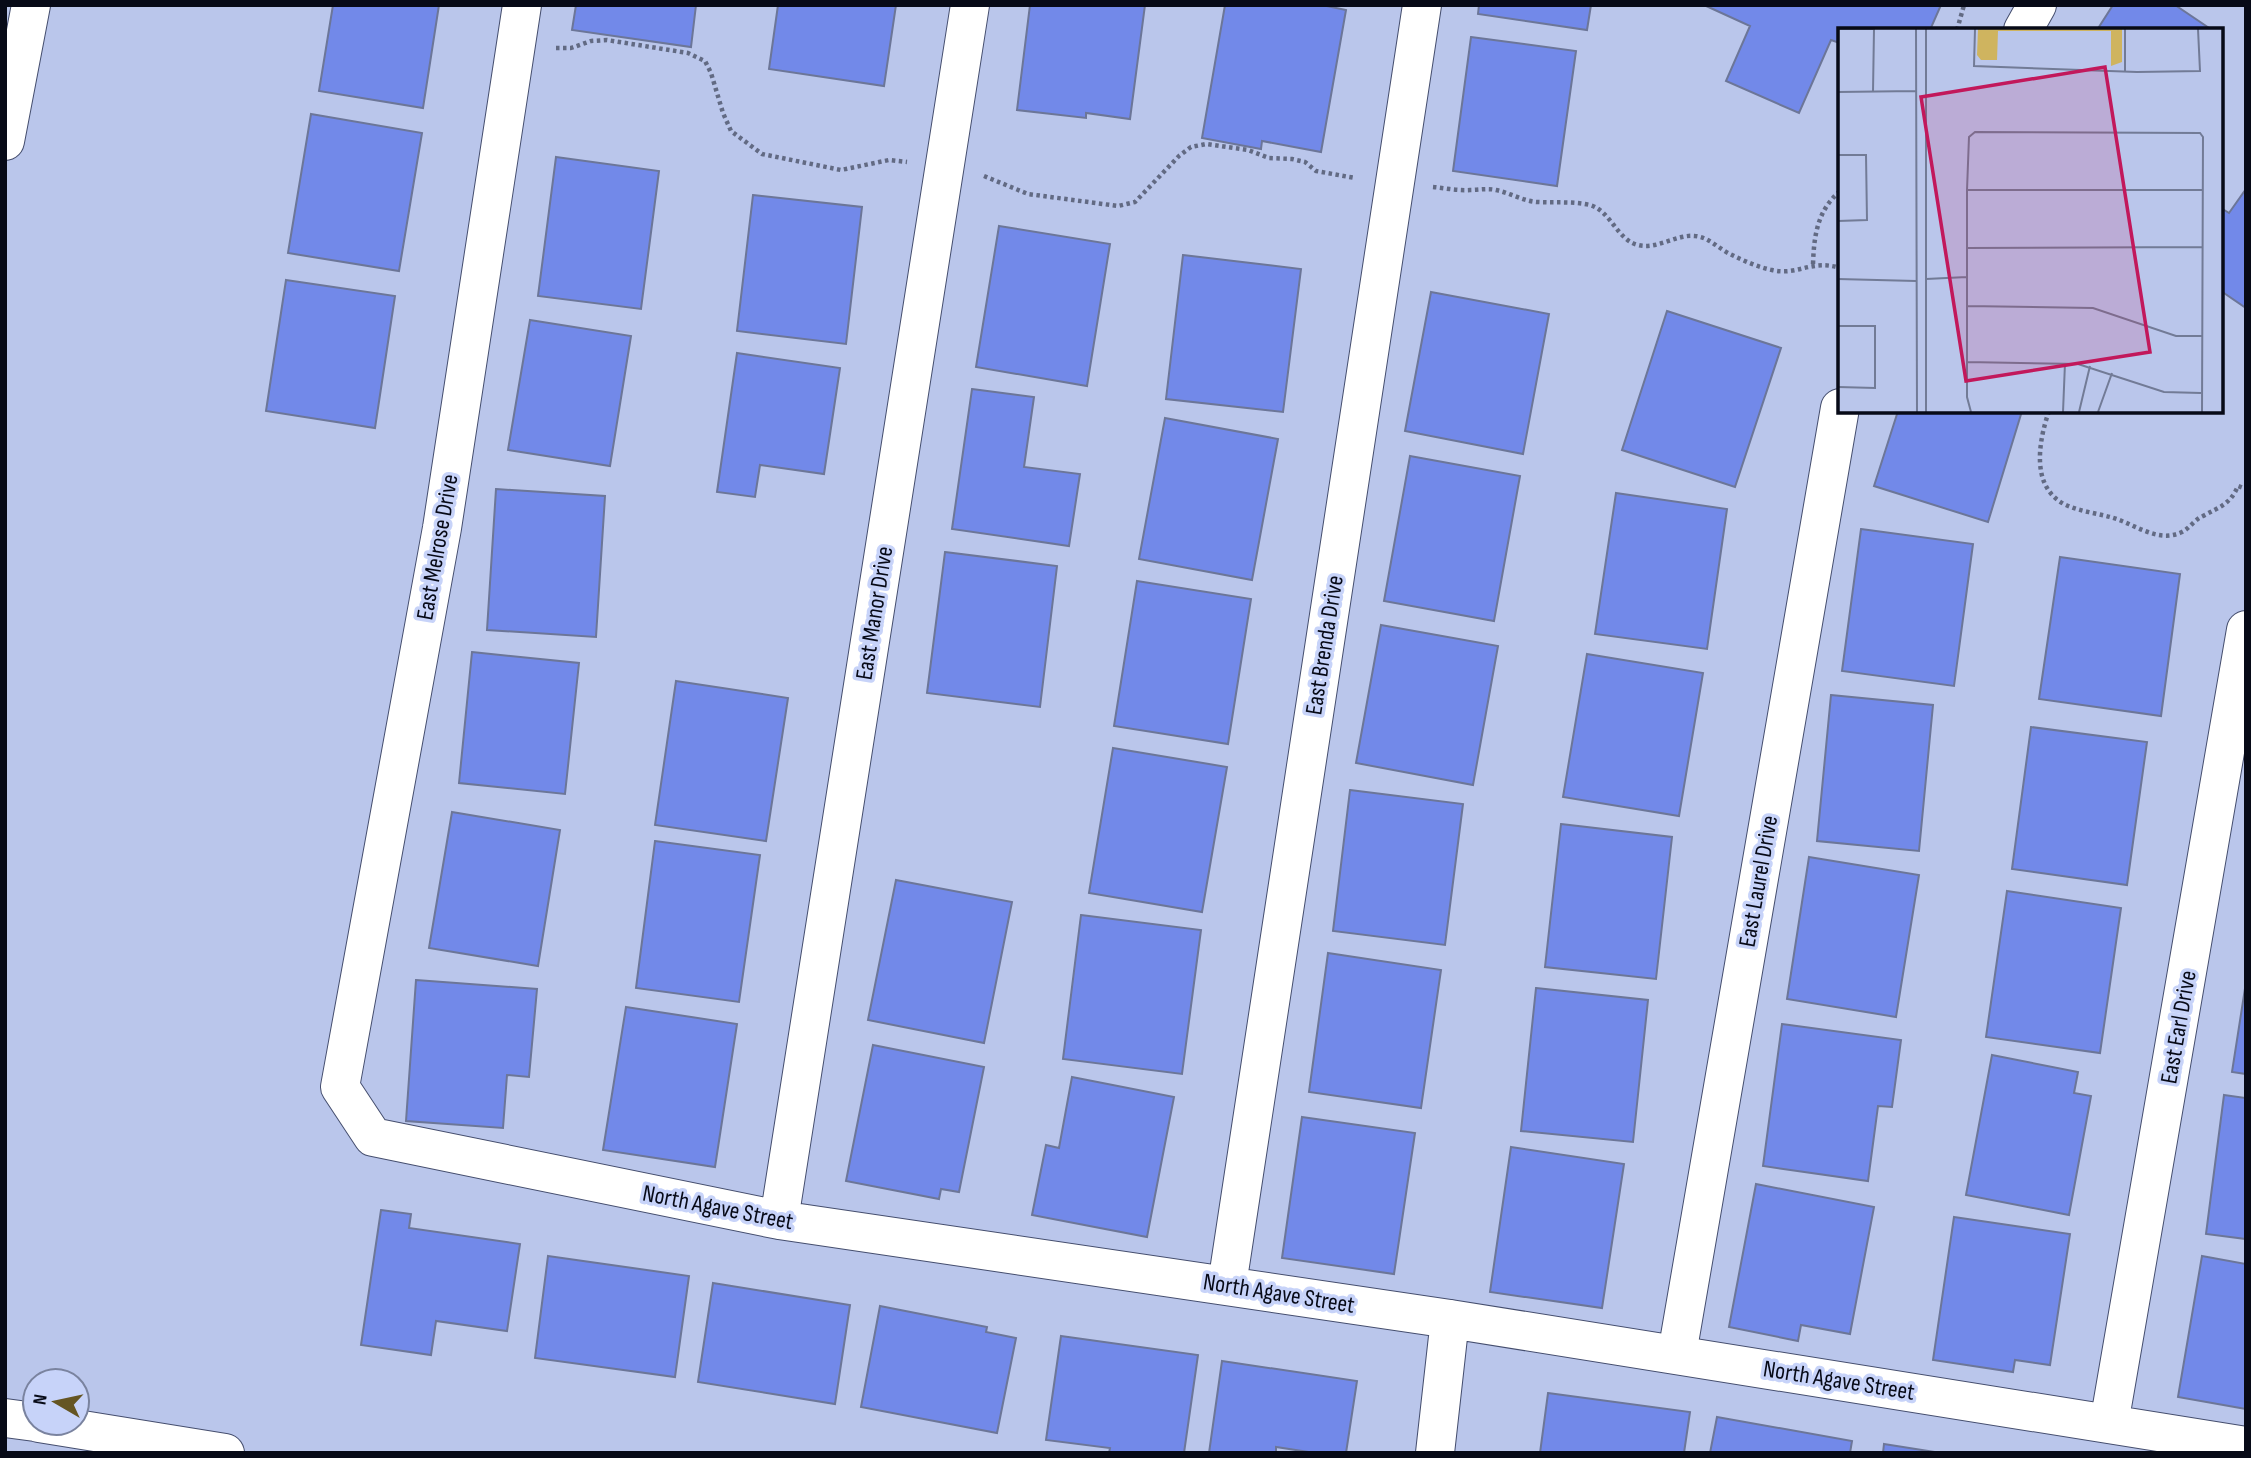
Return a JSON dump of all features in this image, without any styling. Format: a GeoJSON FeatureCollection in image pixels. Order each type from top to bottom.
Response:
{"type":"FeatureCollection","features":[{"type":"Feature","properties":{"kind":"street"},"geometry":{"type":"LineString","coordinates":[[5,141],[31,5]]}},
{"type":"Feature","properties":{"kind":"street","name":"East Manor Drive"},"geometry":{"type":"LineString","coordinates":[[779,1220],[970,5]]}},
{"type":"Feature","properties":{"kind":"street","name":"East Brenda Drive"},"geometry":{"type":"LineString","coordinates":[[1227,1285],[1422,5]]}},
{"type":"Feature","properties":{"kind":"street"},"geometry":{"type":"LineString","coordinates":[[2024,28],[2037,5]]}},
{"type":"Feature","properties":{"kind":"street","name":"East Melrose Drive"},"geometry":{"type":"LineString","coordinates":[[340,1087],[442,528],[520,22]]}},
{"type":"Feature","properties":{"kind":"street","name":"East Laurel Drive"},"geometry":{"type":"LineString","coordinates":[[1676,1354],[1839,413]]}},
{"type":"Feature","properties":{"kind":"street","name":"East Earl Drive"},"geometry":{"type":"LineString","coordinates":[[2109,1424],[2242,671],[2246,630]]}},
{"type":"Feature","properties":{"kind":"street","name":"North Agave Street"},"geometry":{"type":"LineString","coordinates":[[340,1087],[373,1136],[779,1220],[1450,1319],[2246,1446]]}},
{"type":"Feature","properties":{"kind":"street"},"geometry":{"type":"LineString","coordinates":[[1435,1453],[1450,1319]]}},
{"type":"Feature","properties":{"kind":"street"},"geometry":{"type":"LineString","coordinates":[[91,1432],[225,1453]]}},
{"type":"Feature","properties":{"kind":"path"},"geometry":{"type":"LineString","coordinates":[[1958,28],[1964,5]]}},
{"type":"Feature","properties":{"kind":"path"},"geometry":{"type":"LineString","coordinates":[[520,22],[556,48],[571,48],[591,41],[607,40],[688,53],[705,61],[731,131],[746,145],[762,155],[841,170],[889,160],[981,175],[1028,194],[1118,206],[1135,202],[1178,156],[1191,147],[1206,144],[1248,150],[1269,158],[1305,162],[1316,171],[1328,174],[1395,184],[1495,190],[1535,202],[1590,205],[1601,210],[1630,242],[1638,245],[1648,246],[1685,236],[1697,236],[1707,238],[1726,252],[1774,271],[1788,271],[1813,264],[1838,267]]}},
{"type":"Feature","properties":{"kind":"path"},"geometry":{"type":"LineString","coordinates":[[1813,264],[1817,226],[1824,210],[1838,193]]}},
{"type":"Feature","properties":{"kind":"path"},"geometry":{"type":"LineString","coordinates":[[2048,413],[2039,456],[2043,481],[2052,496],[2064,504],[2111,517],[2160,536],[2172,536],[2190,528],[2204,515],[2225,506],[2238,486],[2246,489]]}},
{"type":"Feature","properties":{"kind":"building"},"geometry":{"type":"Polygon","coordinates":[[[333,5],[439,5],[423,108],[319,91],[333,5]]]}},
{"type":"Feature","properties":{"kind":"building"},"geometry":{"type":"Polygon","coordinates":[[[576,5],[696,5],[691,47],[572,30],[576,5]]]}},
{"type":"Feature","properties":{"kind":"building"},"geometry":{"type":"Polygon","coordinates":[[[778,5],[896,5],[884,86],[769,69],[778,5]]]}},
{"type":"Feature","properties":{"kind":"building"},"geometry":{"type":"Polygon","coordinates":[[[1030,5],[1145,5],[1130,119],[1086,113],[1086,118],[1017,110],[1030,5]]]}},
{"type":"Feature","properties":{"kind":"building"},"geometry":{"type":"Polygon","coordinates":[[[1225,5],[1322,5],[1346,10],[1321,152],[1262,141],[1261,149],[1202,138],[1225,5]]]}},
{"type":"Feature","properties":{"kind":"building"},"geometry":{"type":"Polygon","coordinates":[[[1479,5],[1591,5],[1587,30],[1478,14],[1479,5]]]}},
{"type":"Feature","properties":{"kind":"building"},"geometry":{"type":"Polygon","coordinates":[[[1704,5],[1941,5],[1931,28],[1838,28],[1838,42],[1831,40],[1799,113],[1726,81],[1750,26],[1704,5]]]}},
{"type":"Feature","properties":{"kind":"building"},"geometry":{"type":"Polygon","coordinates":[[[2113,5],[2175,5],[2209,28],[2098,28],[2113,5]]]}},
{"type":"Feature","properties":{"kind":"building"},"geometry":{"type":"Polygon","coordinates":[[[1471,37],[1576,51],[1557,186],[1453,171],[1471,37]]]}},
{"type":"Feature","properties":{"kind":"building"},"geometry":{"type":"Polygon","coordinates":[[[311,114],[422,133],[399,271],[288,253],[311,114]]]}},
{"type":"Feature","properties":{"kind":"building"},"geometry":{"type":"Polygon","coordinates":[[[556,157],[659,171],[641,309],[538,296],[556,157]]]}},
{"type":"Feature","properties":{"kind":"building"},"geometry":{"type":"Polygon","coordinates":[[[2246,189],[2246,308],[2223,292],[2223,209],[2229,213],[2246,189]]]}},
{"type":"Feature","properties":{"kind":"building"},"geometry":{"type":"Polygon","coordinates":[[[753,195],[862,207],[846,344],[737,331],[753,195]]]}},
{"type":"Feature","properties":{"kind":"building"},"geometry":{"type":"Polygon","coordinates":[[[999,226],[1110,244],[1087,386],[976,367],[999,226]]]}},
{"type":"Feature","properties":{"kind":"building"},"geometry":{"type":"Polygon","coordinates":[[[1183,255],[1301,269],[1283,412],[1166,399],[1183,255]]]}},
{"type":"Feature","properties":{"kind":"building"},"geometry":{"type":"Polygon","coordinates":[[[286,280],[395,296],[375,428],[266,411],[286,280]]]}},
{"type":"Feature","properties":{"kind":"building"},"geometry":{"type":"Polygon","coordinates":[[[1431,292],[1549,314],[1523,454],[1405,431],[1431,292]]]}},
{"type":"Feature","properties":{"kind":"building"},"geometry":{"type":"Polygon","coordinates":[[[1667,311],[1781,348],[1735,487],[1622,450],[1667,311]]]}},
{"type":"Feature","properties":{"kind":"building"},"geometry":{"type":"Polygon","coordinates":[[[530,320],[631,336],[610,466],[508,450],[530,320]]]}},
{"type":"Feature","properties":{"kind":"building"},"geometry":{"type":"Polygon","coordinates":[[[737,353],[840,368],[824,474],[760,465],[755,497],[717,492],[737,353]]]}},
{"type":"Feature","properties":{"kind":"building"},"geometry":{"type":"Polygon","coordinates":[[[972,389],[1034,397],[1024,467],[1080,474],[1069,546],[952,529],[972,389]]]}},
{"type":"Feature","properties":{"kind":"building"},"geometry":{"type":"Polygon","coordinates":[[[1897,413],[2021,413],[1988,522],[1874,486],[1897,413]]]}},
{"type":"Feature","properties":{"kind":"building"},"geometry":{"type":"Polygon","coordinates":[[[1165,418],[1278,439],[1252,580],[1139,559],[1165,418]]]}},
{"type":"Feature","properties":{"kind":"building"},"geometry":{"type":"Polygon","coordinates":[[[1410,456],[1520,476],[1494,621],[1384,601],[1410,456]]]}},
{"type":"Feature","properties":{"kind":"building"},"geometry":{"type":"Polygon","coordinates":[[[496,489],[605,496],[596,637],[487,630],[496,489]]]}},
{"type":"Feature","properties":{"kind":"building"},"geometry":{"type":"Polygon","coordinates":[[[1616,493],[1727,509],[1707,649],[1595,634],[1616,493]]]}},
{"type":"Feature","properties":{"kind":"building"},"geometry":{"type":"Polygon","coordinates":[[[1861,529],[1973,544],[1954,686],[1842,671],[1861,529]]]}},
{"type":"Feature","properties":{"kind":"building"},"geometry":{"type":"Polygon","coordinates":[[[945,552],[1057,566],[1040,707],[927,693],[945,552]]]}},
{"type":"Feature","properties":{"kind":"building"},"geometry":{"type":"Polygon","coordinates":[[[2060,557],[2180,574],[2161,716],[2039,699],[2060,557]]]}},
{"type":"Feature","properties":{"kind":"building"},"geometry":{"type":"Polygon","coordinates":[[[1137,581],[1251,599],[1228,744],[1114,726],[1137,581]]]}},
{"type":"Feature","properties":{"kind":"building"},"geometry":{"type":"Polygon","coordinates":[[[1381,625],[1498,646],[1473,785],[1356,763],[1381,625]]]}},
{"type":"Feature","properties":{"kind":"building"},"geometry":{"type":"Polygon","coordinates":[[[472,652],[579,663],[565,794],[459,783],[472,652]]]}},
{"type":"Feature","properties":{"kind":"building"},"geometry":{"type":"Polygon","coordinates":[[[1587,654],[1703,673],[1679,816],[1563,797],[1587,654]]]}},
{"type":"Feature","properties":{"kind":"building"},"geometry":{"type":"Polygon","coordinates":[[[676,681],[788,698],[766,841],[655,825],[676,681]]]}},
{"type":"Feature","properties":{"kind":"building"},"geometry":{"type":"Polygon","coordinates":[[[1831,695],[1933,705],[1919,851],[1817,841],[1831,695]]]}},
{"type":"Feature","properties":{"kind":"building"},"geometry":{"type":"Polygon","coordinates":[[[2031,727],[2147,742],[2127,885],[2012,869],[2031,727]]]}},
{"type":"Feature","properties":{"kind":"building"},"geometry":{"type":"Polygon","coordinates":[[[1113,748],[1227,767],[1202,912],[1089,893],[1113,748]]]}},
{"type":"Feature","properties":{"kind":"building"},"geometry":{"type":"Polygon","coordinates":[[[1350,790],[1463,804],[1445,945],[1333,931],[1350,790]]]}},
{"type":"Feature","properties":{"kind":"building"},"geometry":{"type":"Polygon","coordinates":[[[452,812],[560,830],[538,966],[429,948],[452,812]]]}},
{"type":"Feature","properties":{"kind":"building"},"geometry":{"type":"Polygon","coordinates":[[[1561,824],[1672,837],[1656,979],[1545,967],[1561,824]]]}},
{"type":"Feature","properties":{"kind":"building"},"geometry":{"type":"Polygon","coordinates":[[[655,841],[760,855],[739,1002],[636,988],[655,841]]]}},
{"type":"Feature","properties":{"kind":"building"},"geometry":{"type":"Polygon","coordinates":[[[1809,857],[1919,875],[1896,1017],[1787,999],[1809,857]]]}},
{"type":"Feature","properties":{"kind":"building"},"geometry":{"type":"Polygon","coordinates":[[[896,880],[1012,902],[984,1043],[868,1020],[896,880]]]}},
{"type":"Feature","properties":{"kind":"building"},"geometry":{"type":"Polygon","coordinates":[[[2007,891],[2121,908],[2100,1053],[1986,1037],[2007,891]]]}},
{"type":"Feature","properties":{"kind":"building"},"geometry":{"type":"Polygon","coordinates":[[[1081,915],[1201,930],[1182,1074],[1063,1059],[1081,915]]]}},
{"type":"Feature","properties":{"kind":"building"},"geometry":{"type":"Polygon","coordinates":[[[1328,953],[1441,970],[1421,1108],[1309,1092],[1328,953]]]}},
{"type":"Feature","properties":{"kind":"building"},"geometry":{"type":"Polygon","coordinates":[[[416,980],[537,989],[529,1077],[507,1075],[503,1128],[406,1121],[416,980]]]}},
{"type":"Feature","properties":{"kind":"building"},"geometry":{"type":"Polygon","coordinates":[[[2246,982],[2246,1074],[2232,1072],[2246,982]]]}},
{"type":"Feature","properties":{"kind":"building"},"geometry":{"type":"Polygon","coordinates":[[[1536,988],[1648,1000],[1633,1142],[1521,1131],[1536,988]]]}},
{"type":"Feature","properties":{"kind":"building"},"geometry":{"type":"Polygon","coordinates":[[[626,1007],[737,1024],[715,1167],[603,1150],[626,1007]]]}},
{"type":"Feature","properties":{"kind":"building"},"geometry":{"type":"Polygon","coordinates":[[[1782,1024],[1901,1040],[1892,1107],[1878,1106],[1868,1181],[1763,1166],[1782,1024]]]}},
{"type":"Feature","properties":{"kind":"building"},"geometry":{"type":"Polygon","coordinates":[[[873,1045],[984,1067],[959,1192],[941,1189],[939,1199],[846,1181],[873,1045]]]}},
{"type":"Feature","properties":{"kind":"building"},"geometry":{"type":"Polygon","coordinates":[[[1992,1055],[2078,1072],[2074,1093],[2091,1096],[2069,1215],[1966,1195],[1992,1055]]]}},
{"type":"Feature","properties":{"kind":"building"},"geometry":{"type":"Polygon","coordinates":[[[1072,1077],[1174,1097],[1147,1237],[1032,1215],[1046,1145],[1059,1148],[1072,1077]]]}},
{"type":"Feature","properties":{"kind":"building"},"geometry":{"type":"Polygon","coordinates":[[[2224,1095],[2246,1098],[2246,1239],[2206,1234],[2224,1095]]]}},
{"type":"Feature","properties":{"kind":"building"},"geometry":{"type":"Polygon","coordinates":[[[1302,1117],[1415,1133],[1394,1274],[1282,1258],[1302,1117]]]}},
{"type":"Feature","properties":{"kind":"building"},"geometry":{"type":"Polygon","coordinates":[[[1511,1147],[1624,1164],[1602,1308],[1490,1292],[1511,1147]]]}},
{"type":"Feature","properties":{"kind":"building"},"geometry":{"type":"Polygon","coordinates":[[[1756,1184],[1874,1207],[1850,1334],[1801,1325],[1798,1341],[1729,1327],[1756,1184]]]}},
{"type":"Feature","properties":{"kind":"building"},"geometry":{"type":"Polygon","coordinates":[[[381,1210],[411,1214],[409,1228],[520,1244],[507,1331],[436,1321],[431,1355],[361,1345],[381,1210]]]}},
{"type":"Feature","properties":{"kind":"building"},"geometry":{"type":"Polygon","coordinates":[[[1954,1217],[2070,1234],[2050,1365],[2015,1360],[2013,1372],[1933,1360],[1954,1217]]]}},
{"type":"Feature","properties":{"kind":"building"},"geometry":{"type":"Polygon","coordinates":[[[548,1256],[689,1276],[675,1377],[535,1358],[548,1256]]]}},
{"type":"Feature","properties":{"kind":"building"},"geometry":{"type":"Polygon","coordinates":[[[2202,1256],[2246,1264],[2246,1409],[2178,1397],[2202,1256]]]}},
{"type":"Feature","properties":{"kind":"building"},"geometry":{"type":"Polygon","coordinates":[[[713,1283],[850,1305],[835,1404],[698,1382],[713,1283]]]}},
{"type":"Feature","properties":{"kind":"building"},"geometry":{"type":"Polygon","coordinates":[[[880,1306],[987,1327],[986,1332],[1016,1338],[997,1433],[861,1407],[880,1306]]]}},
{"type":"Feature","properties":{"kind":"building"},"geometry":{"type":"Polygon","coordinates":[[[1061,1336],[1198,1355],[1184,1453],[1109,1453],[1110,1448],[1046,1440],[1061,1336]]]}},
{"type":"Feature","properties":{"kind":"building"},"geometry":{"type":"Polygon","coordinates":[[[1222,1361],[1357,1381],[1346,1453],[1315,1453],[1276,1447],[1276,1453],[1209,1453],[1222,1361]]]}},
{"type":"Feature","properties":{"kind":"building"},"geometry":{"type":"Polygon","coordinates":[[[1548,1393],[1690,1412],[1684,1453],[1540,1453],[1548,1393]]]}},
{"type":"Feature","properties":{"kind":"building"},"geometry":{"type":"Polygon","coordinates":[[[1717,1417],[1852,1441],[1850,1453],[1710,1453],[1717,1417]]]}},
{"type":"Feature","properties":{"kind":"building"},"geometry":{"type":"Polygon","coordinates":[[[1884,1444],[1941,1453],[1883,1453],[1884,1444]]]}}]}
